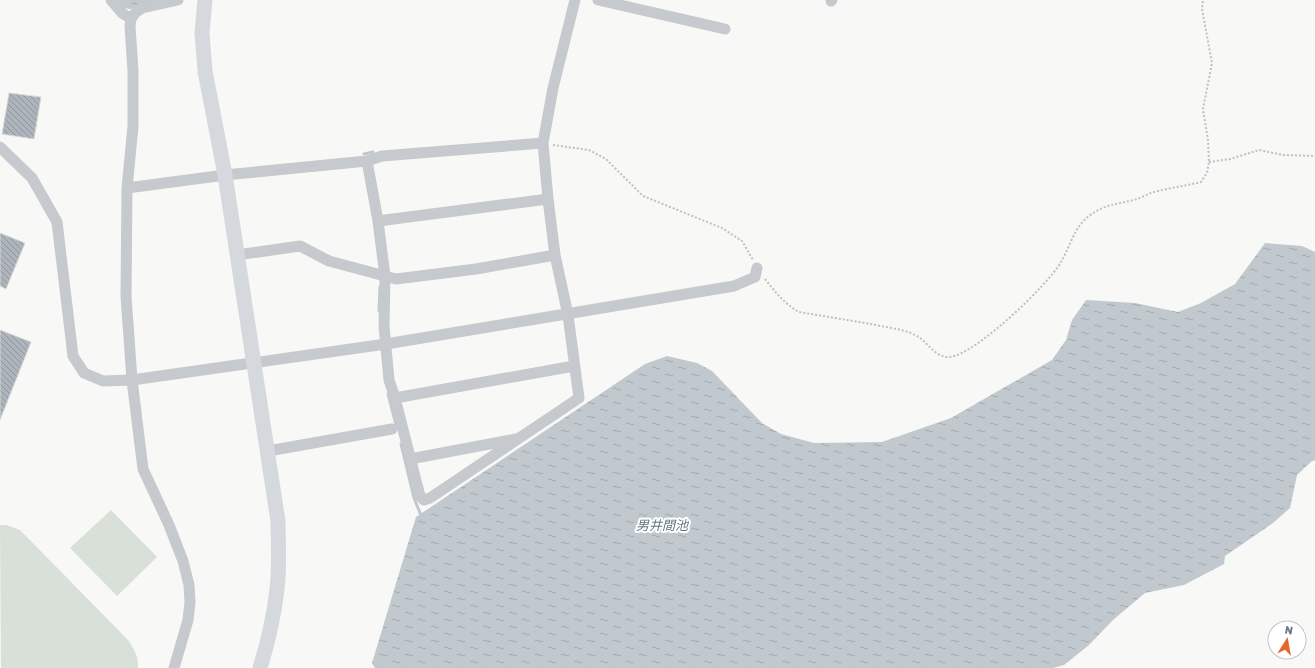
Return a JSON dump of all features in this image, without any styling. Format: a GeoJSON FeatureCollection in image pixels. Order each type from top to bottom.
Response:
{"type":"FeatureCollection","features":[{"type":"Feature","properties":{"kind":"street"},"geometry":{"type":"LineString","coordinates":[[110,0],[122,13],[131,19]]}},
{"type":"Feature","properties":{"kind":"street"},"geometry":{"type":"LineString","coordinates":[[174,668],[188,620],[190,602],[189,585],[183,560],[169,525],[143,469],[132,380],[126,296],[127,188],[133,126],[131,19],[135,13],[142,8],[178,0]]}},
{"type":"Feature","properties":{"kind":"street"},"geometry":{"type":"LineString","coordinates":[[205,0],[202,33],[205,71],[225,175],[278,521],[279,561],[277,588],[267,646],[260,668]]}},
{"type":"Feature","properties":{"kind":"street"},"geometry":{"type":"LineString","coordinates":[[367,161],[378,221],[385,276],[384,326],[389,380],[420,496],[424,500],[430,498],[579,398],[568,314],[555,254],[548,199],[544,143],[553,88],[575,0]]}},
{"type":"Feature","properties":{"kind":"street"},"geometry":{"type":"LineString","coordinates":[[598,0],[725,29]]}},
{"type":"Feature","properties":{"kind":"street"},"geometry":{"type":"LineString","coordinates":[[127,188],[225,175],[367,161],[382,156],[544,143]]}},
{"type":"Feature","properties":{"kind":"street"},"geometry":{"type":"LineString","coordinates":[[0,147],[32,178],[57,222],[73,356],[84,373],[103,381],[132,380],[386,344],[734,286],[755,277],[757,268]]}},
{"type":"Feature","properties":{"kind":"street"},"geometry":{"type":"LineString","coordinates":[[378,221],[548,199]]}},
{"type":"Feature","properties":{"kind":"street"},"geometry":{"type":"LineString","coordinates":[[237,255],[300,246],[329,261],[396,279],[476,268],[555,254]]}},
{"type":"Feature","properties":{"kind":"street"},"geometry":{"type":"LineString","coordinates":[[395,398],[574,366]]}},
{"type":"Feature","properties":{"kind":"street"},"geometry":{"type":"LineString","coordinates":[[268,451],[392,429]]}},
{"type":"Feature","properties":{"kind":"street"},"geometry":{"type":"LineString","coordinates":[[410,459],[520,438]]}},
{"type":"Feature","properties":{"kind":"path"},"geometry":{"type":"LineString","coordinates":[[544,143],[589,150],[606,160],[643,196],[722,228],[742,241],[757,268],[776,294],[789,306],[799,312],[887,327],[916,335],[939,354],[948,357],[975,346],[1010,318],[1040,289],[1061,263],[1076,232],[1087,218],[1098,209],[1136,199],[1152,193],[1201,182],[1207,173],[1209,162],[1208,140],[1203,109],[1212,64],[1202,9],[1203,0]]}},
{"type":"Feature","properties":{"kind":"path"},"geometry":{"type":"LineString","coordinates":[[1209,162],[1230,159],[1259,150],[1283,155],[1315,156]]}},
{"type":"Feature","properties":{"kind":"shaded area"},"geometry":{"type":"Polygon","coordinates":[[[111,510],[157,557],[117,596],[70,548],[111,510]]]}},
{"type":"Feature","properties":{"kind":"shaded area"},"geometry":{"type":"Polygon","coordinates":[[[0,525],[6,525],[20,530],[128,640],[137,657],[138,668],[1,668],[0,525]]]}},
{"type":"Feature","properties":{"kind":"water"},"geometry":{"type":"Polygon","coordinates":[[[119,0],[165,0],[130,9],[122,8],[118,2],[119,0]]]}},
{"type":"Feature","properties":{"kind":"water","name":"男井間池"},"geometry":{"type":"Polygon","coordinates":[[[1265,243],[1302,246],[1315,252],[1315,460],[1297,475],[1290,508],[1273,523],[1225,556],[1224,564],[1184,585],[1145,593],[1113,620],[1089,645],[1064,665],[1053,668],[375,668],[372,663],[416,517],[645,364],[667,356],[697,363],[712,371],[762,423],[781,434],[814,443],[882,442],[951,418],[1052,360],[1066,340],[1072,320],[1086,300],[1135,303],[1178,312],[1201,303],[1235,284],[1265,243]]]}},
{"type":"Feature","properties":{"kind":"building"},"geometry":{"type":"Polygon","coordinates":[[[9,93],[41,97],[34,139],[2,134],[9,93]]]}},
{"type":"Feature","properties":{"kind":"building"},"geometry":{"type":"Polygon","coordinates":[[[0,233],[25,243],[6,289],[0,286],[0,233]]]}},
{"type":"Feature","properties":{"kind":"building"},"geometry":{"type":"Polygon","coordinates":[[[0,330],[31,342],[0,420],[0,330]]]}},
{"type":"Feature","properties":{"kind":"waterway"},"geometry":{"type":"LineString","coordinates":[[364,154],[373,152]]}},
{"type":"Feature","properties":{"kind":"waterway"},"geometry":{"type":"LineString","coordinates":[[379,311],[380,287]]}},
{"type":"Feature","properties":{"kind":"waterway"},"geometry":{"type":"LineString","coordinates":[[388,394],[396,425]]}},
{"type":"Feature","properties":{"kind":"waterway"},"geometry":{"type":"LineString","coordinates":[[401,444],[414,498],[422,518]]}}]}
